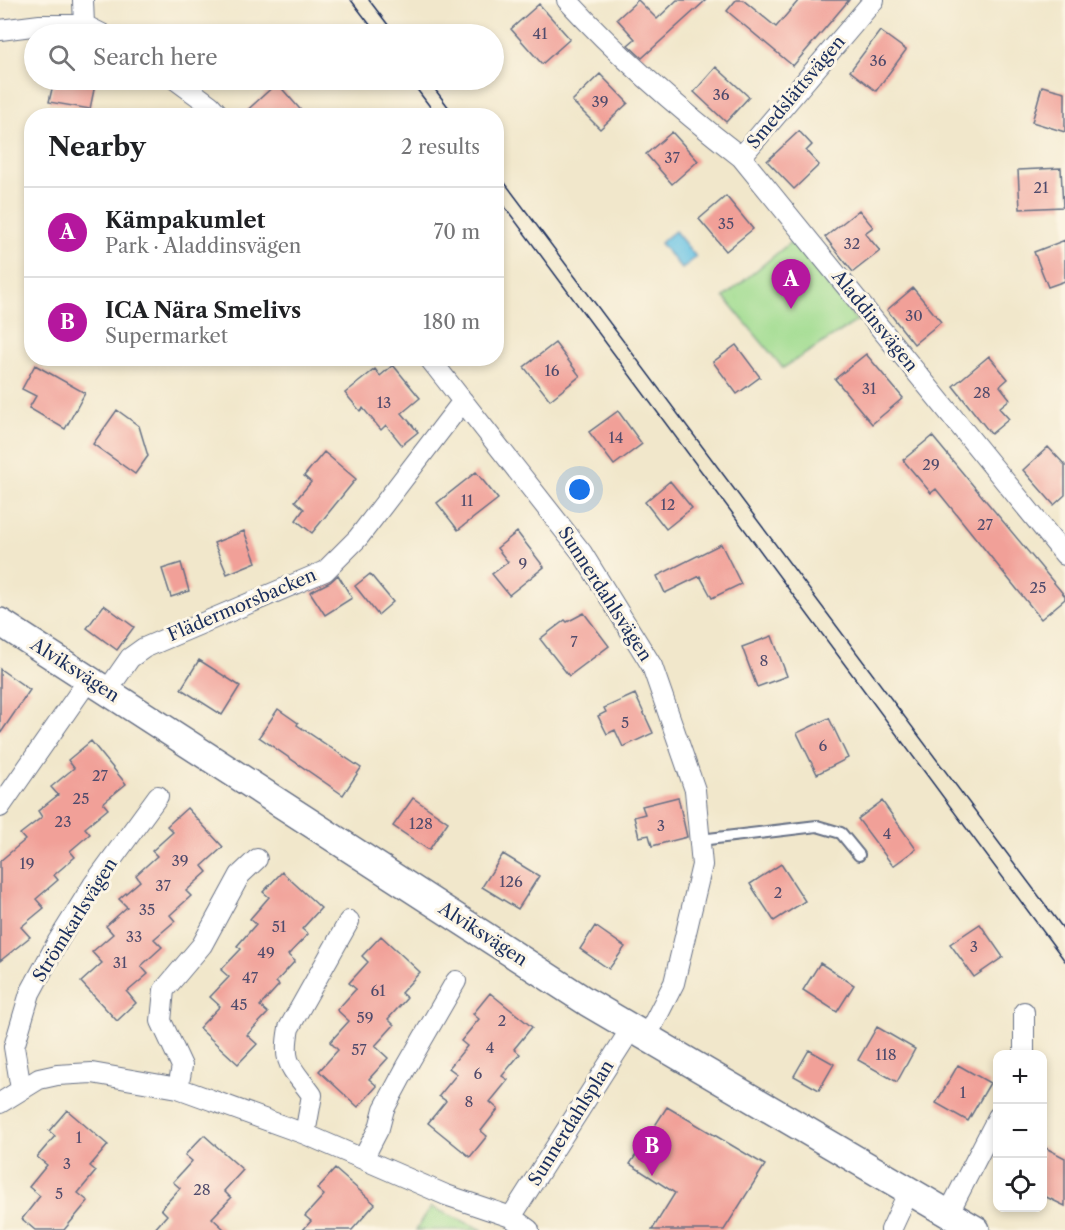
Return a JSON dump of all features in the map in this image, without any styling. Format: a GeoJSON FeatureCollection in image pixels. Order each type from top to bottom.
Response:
{"type":"FeatureCollection","features":[{"type":"Feature","properties":{"kind":"street"},"geometry":{"type":"LineString","coordinates":[[83,0],[84,24]]}},
{"type":"Feature","properties":{"kind":"street","name":"Aladdinsvägen"},"geometry":{"type":"LineString","coordinates":[[567,0],[602,38],[650,82],[741,157],[1065,555]]}},
{"type":"Feature","properties":{"kind":"street","name":"Smedslättsvägen"},"geometry":{"type":"LineString","coordinates":[[741,157],[874,0]]}},
{"type":"Feature","properties":{"kind":"street"},"geometry":{"type":"LineString","coordinates":[[0,30],[24,27]]}},
{"type":"Feature","properties":{"kind":"street"},"geometry":{"type":"LineString","coordinates":[[190,90],[213,108]]}},
{"type":"Feature","properties":{"kind":"street","name":"Sunnerdahlsvägen"},"geometry":{"type":"LineString","coordinates":[[435,366],[582,553],[652,666],[695,790],[702,865],[674,983],[639,1033]]}},
{"type":"Feature","properties":{"kind":"street","name":"Flädermorsbacken"},"geometry":{"type":"LineString","coordinates":[[0,807],[98,685],[130,658],[144,648],[325,571],[358,538],[463,401]]}},
{"type":"Feature","properties":{"kind":"street","name":"Alviksvägen"},"geometry":{"type":"LineString","coordinates":[[0,622],[577,995],[976,1230]]}},
{"type":"Feature","properties":{"kind":"street","name":"Strömkarlsvägen"},"geometry":{"type":"LineString","coordinates":[[21,1089],[14,1047],[30,993],[58,941],[93,885],[158,796]]}},
{"type":"Feature","properties":{"kind":"street"},"geometry":{"type":"LineString","coordinates":[[178,1088],[182,1066],[161,1021],[164,990],[202,945],[240,875],[257,860]]}},
{"type":"Feature","properties":{"kind":"street"},"geometry":{"type":"LineString","coordinates":[[305,1134],[312,1095],[286,1061],[285,1047],[289,1028],[349,921]]}},
{"type":"Feature","properties":{"kind":"street"},"geometry":{"type":"LineString","coordinates":[[363,1159],[406,1065],[456,981]]}},
{"type":"Feature","properties":{"kind":"street"},"geometry":{"type":"LineString","coordinates":[[1024,1012],[1024,1050]]}},
{"type":"Feature","properties":{"kind":"street","name":"Sunnerdahlsplan"},"geometry":{"type":"LineString","coordinates":[[511,1218],[639,1033]]}},
{"type":"Feature","properties":{"kind":"street"},"geometry":{"type":"LineString","coordinates":[[0,1103],[39,1079],[57,1075],[92,1073],[178,1088],[305,1134],[446,1195],[511,1218],[529,1230]]}},
{"type":"Feature","properties":{"kind":"street"},"geometry":{"type":"LineString","coordinates":[[948,1214],[993,1127]]}},
{"type":"Feature","properties":{"kind":"street"},"geometry":{"type":"LineString","coordinates":[[891,1230],[909,1191]]}},
{"type":"Feature","properties":{"kind":"lane"},"geometry":{"type":"LineString","coordinates":[[699,840],[817,826],[841,833],[859,855]]}},
{"type":"Feature","properties":{"kind":"green space"},"geometry":{"type":"Polygon","coordinates":[[[792,241],[857,321],[783,368],[724,297],[792,241]]]}},
{"type":"Feature","properties":{"kind":"green space"},"geometry":{"type":"Polygon","coordinates":[[[431,1207],[483,1230],[416,1230],[431,1207]]]}},
{"type":"Feature","properties":{"kind":"water"},"geometry":{"type":"Polygon","coordinates":[[[675,231],[696,257],[682,269],[660,243],[675,231]]]}},
{"type":"Feature","properties":{"kind":"building"},"geometry":{"type":"Polygon","coordinates":[[[638,0],[657,19],[677,0],[706,0],[642,58],[628,45],[635,39],[617,19],[638,0]]]}},
{"type":"Feature","properties":{"kind":"building"},"geometry":{"type":"Polygon","coordinates":[[[736,0],[743,0],[776,27],[799,0],[849,0],[793,66],[727,11],[736,0]]]}},
{"type":"Feature","properties":{"kind":"building"},"geometry":{"type":"Polygon","coordinates":[[[539,4],[570,39],[542,64],[511,29],[539,4]]]}},
{"type":"Feature","properties":{"kind":"building"},"geometry":{"type":"Polygon","coordinates":[[[880,31],[906,50],[876,91],[850,71],[880,31]]]}},
{"type":"Feature","properties":{"kind":"building"},"geometry":{"type":"Polygon","coordinates":[[[716,67],[749,97],[726,122],[694,92],[716,67]]]}},
{"type":"Feature","properties":{"kind":"building"},"geometry":{"type":"Polygon","coordinates":[[[600,74],[628,103],[600,129],[572,101],[600,74]]]}},
{"type":"Feature","properties":{"kind":"building"},"geometry":{"type":"Polygon","coordinates":[[[1042,86],[1065,92],[1065,132],[1032,122],[1042,86]]]}},
{"type":"Feature","properties":{"kind":"building"},"geometry":{"type":"Polygon","coordinates":[[[52,90],[94,90],[90,108],[49,102],[52,90]]]}},
{"type":"Feature","properties":{"kind":"building"},"geometry":{"type":"Polygon","coordinates":[[[269,90],[283,90],[299,108],[250,108],[269,90]]]}},
{"type":"Feature","properties":{"kind":"building"},"geometry":{"type":"Polygon","coordinates":[[[799,131],[812,145],[806,151],[819,165],[794,189],[767,161],[799,131]]]}},
{"type":"Feature","properties":{"kind":"building"},"geometry":{"type":"Polygon","coordinates":[[[672,132],[698,161],[672,184],[646,154],[672,132]]]}},
{"type":"Feature","properties":{"kind":"building"},"geometry":{"type":"Polygon","coordinates":[[[1061,168],[1063,207],[1020,209],[1018,170],[1061,168]]]}},
{"type":"Feature","properties":{"kind":"building"},"geometry":{"type":"Polygon","coordinates":[[[726,196],[753,229],[726,251],[699,219],[726,196]]]}},
{"type":"Feature","properties":{"kind":"building"},"geometry":{"type":"Polygon","coordinates":[[[859,210],[873,227],[865,233],[880,251],[853,272],[825,237],[859,210]]]}},
{"type":"Feature","properties":{"kind":"building"},"geometry":{"type":"Polygon","coordinates":[[[1065,240],[1065,281],[1048,287],[1034,252],[1065,240]]]}},
{"type":"Feature","properties":{"kind":"building"},"geometry":{"type":"Polygon","coordinates":[[[913,288],[941,322],[914,344],[887,310],[913,288]]]}},
{"type":"Feature","properties":{"kind":"building"},"geometry":{"type":"Polygon","coordinates":[[[555,343],[580,376],[550,400],[524,367],[555,343]]]}},
{"type":"Feature","properties":{"kind":"building"},"geometry":{"type":"Polygon","coordinates":[[[736,345],[760,377],[737,394],[713,362],[736,345]]]}},
{"type":"Feature","properties":{"kind":"building"},"geometry":{"type":"Polygon","coordinates":[[[866,354],[903,398],[872,424],[835,379],[866,354]]]}},
{"type":"Feature","properties":{"kind":"building"},"geometry":{"type":"Polygon","coordinates":[[[989,356],[1008,379],[1000,386],[1010,399],[999,408],[1009,419],[991,434],[953,386],[989,356]]]}},
{"type":"Feature","properties":{"kind":"building"},"geometry":{"type":"Polygon","coordinates":[[[34,366],[37,366],[85,393],[65,429],[29,408],[36,396],[22,389],[34,366]]]}},
{"type":"Feature","properties":{"kind":"building"},"geometry":{"type":"Polygon","coordinates":[[[394,366],[420,398],[402,413],[418,432],[402,445],[386,425],[381,430],[363,408],[360,411],[345,393],[375,369],[380,376],[394,366]]]}},
{"type":"Feature","properties":{"kind":"building"},"geometry":{"type":"Polygon","coordinates":[[[117,410],[139,426],[148,456],[135,474],[93,444],[117,410]]]}},
{"type":"Feature","properties":{"kind":"building"},"geometry":{"type":"Polygon","coordinates":[[[618,411],[642,444],[614,465],[589,432],[618,411]]]}},
{"type":"Feature","properties":{"kind":"building"},"geometry":{"type":"Polygon","coordinates":[[[932,436],[1065,596],[1065,599],[1041,619],[936,489],[931,493],[903,460],[932,436]]]}},
{"type":"Feature","properties":{"kind":"building"},"geometry":{"type":"Polygon","coordinates":[[[1048,447],[1065,465],[1065,495],[1054,505],[1023,470],[1048,447]]]}},
{"type":"Feature","properties":{"kind":"building"},"geometry":{"type":"Polygon","coordinates":[[[324,452],[356,479],[312,533],[296,520],[304,509],[295,501],[311,482],[304,476],[324,452]]]}},
{"type":"Feature","properties":{"kind":"building"},"geometry":{"type":"Polygon","coordinates":[[[476,472],[498,499],[458,530],[437,503],[476,472]]]}},
{"type":"Feature","properties":{"kind":"building"},"geometry":{"type":"Polygon","coordinates":[[[670,481],[692,508],[666,529],[645,502],[670,481]]]}},
{"type":"Feature","properties":{"kind":"building"},"geometry":{"type":"Polygon","coordinates":[[[244,531],[256,562],[227,574],[214,543],[244,531]]]}},
{"type":"Feature","properties":{"kind":"building"},"geometry":{"type":"Polygon","coordinates":[[[517,532],[544,567],[509,595],[492,574],[508,562],[497,548],[517,532]]]}},
{"type":"Feature","properties":{"kind":"building"},"geometry":{"type":"Polygon","coordinates":[[[721,544],[741,584],[712,598],[700,576],[665,593],[657,576],[721,544]]]}},
{"type":"Feature","properties":{"kind":"building"},"geometry":{"type":"Polygon","coordinates":[[[181,563],[189,591],[171,597],[162,569],[181,563]]]}},
{"type":"Feature","properties":{"kind":"building"},"geometry":{"type":"Polygon","coordinates":[[[370,574],[393,602],[378,615],[355,586],[370,574]]]}},
{"type":"Feature","properties":{"kind":"building"},"geometry":{"type":"Polygon","coordinates":[[[338,575],[352,598],[325,615],[310,592],[330,582],[338,575]]]}},
{"type":"Feature","properties":{"kind":"building"},"geometry":{"type":"Polygon","coordinates":[[[104,605],[134,627],[117,650],[87,628],[104,605]]]}},
{"type":"Feature","properties":{"kind":"building"},"geometry":{"type":"Polygon","coordinates":[[[584,613],[609,646],[569,676],[540,639],[565,620],[567,622],[584,613]]]}},
{"type":"Feature","properties":{"kind":"building"},"geometry":{"type":"Polygon","coordinates":[[[772,636],[787,676],[757,687],[742,647],[772,636]]]}},
{"type":"Feature","properties":{"kind":"building"},"geometry":{"type":"Polygon","coordinates":[[[199,660],[240,686],[222,715],[181,689],[199,660]]]}},
{"type":"Feature","properties":{"kind":"building"},"geometry":{"type":"Polygon","coordinates":[[[0,669],[30,690],[0,734],[0,669]]]}},
{"type":"Feature","properties":{"kind":"building"},"geometry":{"type":"Polygon","coordinates":[[[635,694],[653,733],[623,747],[615,730],[607,734],[598,716],[606,712],[604,708],[635,694]]]}},
{"type":"Feature","properties":{"kind":"building"},"geometry":{"type":"Polygon","coordinates":[[[278,709],[298,723],[297,725],[361,768],[343,795],[259,737],[278,709]]]}},
{"type":"Feature","properties":{"kind":"building"},"geometry":{"type":"Polygon","coordinates":[[[829,718],[848,758],[817,774],[797,733],[829,718]]]}},
{"type":"Feature","properties":{"kind":"building"},"geometry":{"type":"Polygon","coordinates":[[[91,741],[126,784],[103,803],[108,809],[85,828],[90,834],[70,851],[75,857],[54,875],[58,880],[36,899],[44,908],[21,927],[30,937],[0,961],[0,861],[25,840],[20,834],[42,817],[38,811],[58,795],[51,787],[74,768],[68,760],[91,741]]]}},
{"type":"Feature","properties":{"kind":"building"},"geometry":{"type":"Polygon","coordinates":[[[678,797],[687,837],[652,846],[649,835],[639,837],[634,817],[645,814],[642,806],[678,797]]]}},
{"type":"Feature","properties":{"kind":"building"},"geometry":{"type":"Polygon","coordinates":[[[413,798],[448,822],[429,850],[393,826],[413,798]]]}},
{"type":"Feature","properties":{"kind":"building"},"geometry":{"type":"Polygon","coordinates":[[[882,801],[916,849],[893,866],[858,819],[882,801]]]}},
{"type":"Feature","properties":{"kind":"building"},"geometry":{"type":"Polygon","coordinates":[[[187,808],[223,847],[202,866],[207,872],[186,891],[191,896],[170,915],[175,921],[154,939],[162,947],[141,966],[148,974],[127,992],[136,1003],[117,1021],[81,982],[102,963],[92,952],[113,934],[106,926],[127,907],[119,899],[140,881],[136,875],[157,856],[152,851],[173,832],[167,826],[187,808]]]}},
{"type":"Feature","properties":{"kind":"building"},"geometry":{"type":"Polygon","coordinates":[[[503,854],[539,876],[518,909],[482,887],[503,854]]]}},
{"type":"Feature","properties":{"kind":"building"},"geometry":{"type":"Polygon","coordinates":[[[781,864],[805,901],[774,921],[750,884],[781,864]]]}},
{"type":"Feature","properties":{"kind":"building"},"geometry":{"type":"Polygon","coordinates":[[[282,872],[321,908],[302,929],[308,934],[288,955],[295,961],[276,982],[279,985],[260,1006],[268,1013],[247,1035],[257,1044],[238,1064],[199,1028],[220,1006],[210,997],[229,977],[221,970],[241,949],[237,946],[256,924],[250,919],[269,897],[263,892],[282,872]]]}},
{"type":"Feature","properties":{"kind":"building"},"geometry":{"type":"Polygon","coordinates":[[[980,924],[1003,957],[974,977],[950,944],[980,924]]]}},
{"type":"Feature","properties":{"kind":"building"},"geometry":{"type":"Polygon","coordinates":[[[595,926],[625,947],[609,969],[580,949],[595,926]]]}},
{"type":"Feature","properties":{"kind":"building"},"geometry":{"type":"Polygon","coordinates":[[[381,936],[420,972],[401,993],[407,998],[388,1019],[394,1025],[375,1046],[388,1058],[369,1079],[377,1086],[358,1107],[319,1071],[338,1050],[330,1042],[349,1021],[337,1010],[356,989],[349,983],[368,962],[362,956],[381,936]]]}},
{"type":"Feature","properties":{"kind":"building"},"geometry":{"type":"Polygon","coordinates":[[[820,963],[854,985],[837,1012],[803,990],[820,963]]]}},
{"type":"Feature","properties":{"kind":"building"},"geometry":{"type":"Polygon","coordinates":[[[490,993],[532,1027],[514,1049],[520,1054],[502,1076],[508,1080],[490,1102],[498,1109],[481,1131],[487,1136],[470,1157],[428,1123],[446,1101],[439,1096],[457,1074],[449,1068],[467,1046],[461,1041],[479,1019],[473,1014],[490,993]]]}},
{"type":"Feature","properties":{"kind":"building"},"geometry":{"type":"Polygon","coordinates":[[[877,1027],[915,1049],[897,1082],[858,1060],[877,1027]]]}},
{"type":"Feature","properties":{"kind":"building"},"geometry":{"type":"Polygon","coordinates":[[[809,1050],[834,1064],[819,1090],[794,1076],[809,1050]]]}},
{"type":"Feature","properties":{"kind":"building"},"geometry":{"type":"Polygon","coordinates":[[[958,1065],[990,1083],[968,1121],[936,1103],[958,1065]]]}},
{"type":"Feature","properties":{"kind":"building"},"geometry":{"type":"Polygon","coordinates":[[[667,1107],[765,1165],[724,1230],[652,1230],[675,1193],[630,1164],[667,1107]]]}},
{"type":"Feature","properties":{"kind":"building"},"geometry":{"type":"Polygon","coordinates":[[[67,1110],[108,1145],[90,1166],[96,1171],[78,1193],[88,1201],[64,1230],[35,1230],[22,1219],[40,1196],[29,1187],[47,1165],[37,1157],[55,1136],[49,1131],[67,1110]]]}},
{"type":"Feature","properties":{"kind":"building"},"geometry":{"type":"Polygon","coordinates":[[[204,1135],[243,1170],[224,1191],[231,1198],[212,1218],[225,1230],[154,1230],[167,1215],[161,1209],[180,1188],[173,1182],[192,1161],[185,1155],[204,1135]]]}},
{"type":"Feature","properties":{"kind":"building"},"geometry":{"type":"Polygon","coordinates":[[[1047,1149],[1065,1158],[1065,1206],[1047,1197],[1047,1149]]]}},
{"type":"Feature","properties":{"kind":"building"},"geometry":{"type":"Polygon","coordinates":[[[335,1169],[375,1204],[352,1230],[303,1230],[311,1221],[305,1216],[324,1195],[317,1189],[335,1169]]]}},
{"type":"Feature","properties":{"kind":"tram line"},"geometry":{"type":"LineString","coordinates":[[351,0],[369,24]]}},
{"type":"Feature","properties":{"kind":"tram line"},"geometry":{"type":"LineString","coordinates":[[369,0],[387,24]]}},
{"type":"Feature","properties":{"kind":"tram line"},"geometry":{"type":"LineString","coordinates":[[418,90],[431,108]]}},
{"type":"Feature","properties":{"kind":"tram line"},"geometry":{"type":"LineString","coordinates":[[436,90],[449,108]]}},
{"type":"Feature","properties":{"kind":"tram line"},"geometry":{"type":"LineString","coordinates":[[504,182],[1065,931]]}},
{"type":"Feature","properties":{"kind":"tram line"},"geometry":{"type":"LineString","coordinates":[[504,206],[1065,961]]}},
{"type":"Feature","properties":{"kind":"place","name":"Kämpakumlet"},"geometry":{"type":"Point","coordinates":[791,309]}},
{"type":"Feature","properties":{"kind":"place","name":"ICA Nära Smelivs"},"geometry":{"type":"Point","coordinates":[652,1176]}}]}
